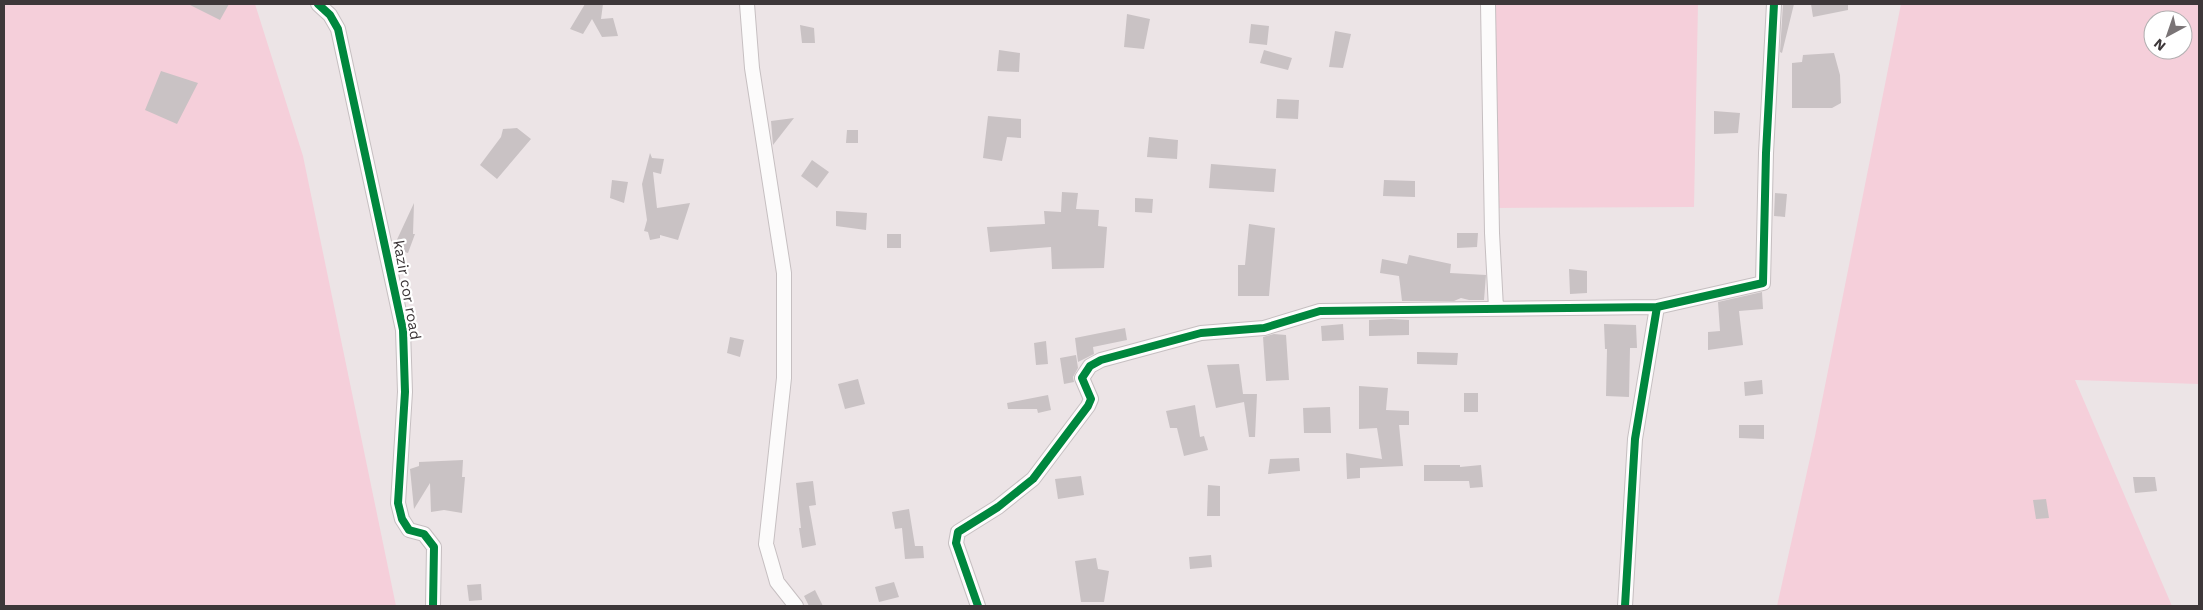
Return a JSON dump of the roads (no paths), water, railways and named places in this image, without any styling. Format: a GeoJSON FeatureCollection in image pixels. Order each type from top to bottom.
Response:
{"type":"FeatureCollection","features":[{"type":"Feature","properties":{"kind":"street","name":"kazir cor road"},"geometry":{"type":"LineString","coordinates":[[318,4],[330,14],[338,29],[403,330],[405,392],[398,503],[402,519],[409,530],[424,534],[434,547],[433,606]]}},
{"type":"Feature","properties":{"kind":"street"},"geometry":{"type":"LineString","coordinates":[[747,4],[752,68],[784,273],[784,378],[766,544],[777,582],[796,606]]}},
{"type":"Feature","properties":{"kind":"street"},"geometry":{"type":"LineString","coordinates":[[1488,4],[1492,233],[1496,308]]}},
{"type":"Feature","properties":{"kind":"street"},"geometry":{"type":"LineString","coordinates":[[978,606],[956,542],[958,532],[998,508],[1033,479],[1088,406],[1091,400],[1082,378],[1090,366],[1101,360],[1201,333],[1264,328],[1320,311],[1657,308],[1763,283],[1766,153],[1774,4]]}},
{"type":"Feature","properties":{"kind":"street"},"geometry":{"type":"LineString","coordinates":[[1625,606],[1635,439],[1657,308]]}}]}
